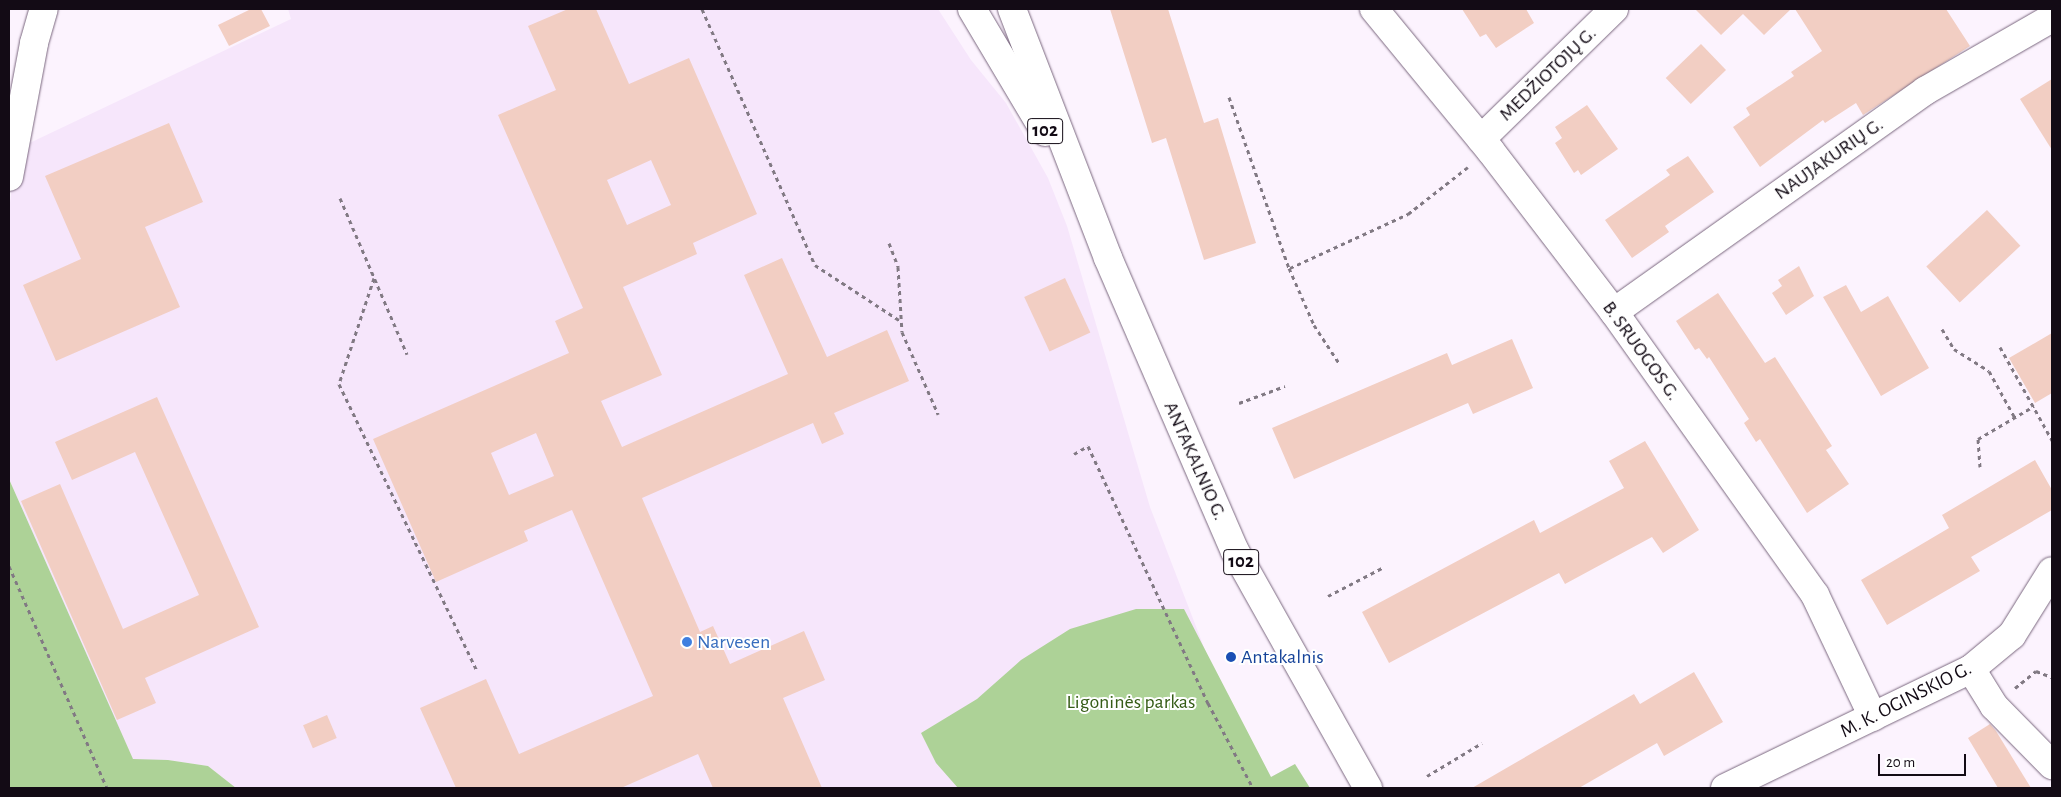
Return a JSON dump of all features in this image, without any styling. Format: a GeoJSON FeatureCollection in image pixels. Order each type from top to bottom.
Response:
{"type":"FeatureCollection","features":[{"type":"Feature","properties":{"kind":"street"},"geometry":{"type":"LineString","coordinates":[[9,177],[34,43],[44,9]]}},
{"type":"Feature","properties":{"kind":"street","name":"ANTAKALNIO G."},"geometry":{"type":"LineString","coordinates":[[972,9],[1049,138],[1108,258]]}},
{"type":"Feature","properties":{"kind":"street","name":"ANTAKALNIO G."},"geometry":{"type":"LineString","coordinates":[[1012,9],[1108,258],[1235,551],[1368,788]]}},
{"type":"Feature","properties":{"kind":"street","name":"B. SRUOGOS G."},"geometry":{"type":"LineString","coordinates":[[1374,9],[1486,144],[1614,312],[1815,595],[1873,717]]}},
{"type":"Feature","properties":{"kind":"street","name":"MEDŽIOTOJŲ G."},"geometry":{"type":"LineString","coordinates":[[1486,144],[1614,9]]}},
{"type":"Feature","properties":{"kind":"street","name":"NAUJAKURIŲ G."},"geometry":{"type":"LineString","coordinates":[[1614,312],[1925,92],[2052,18]]}},
{"type":"Feature","properties":{"kind":"street","name":"M. K. OGINSKIO G."},"geometry":{"type":"LineString","coordinates":[[1725,788],[1971,669],[2012,635],[2052,571]]}},
{"type":"Feature","properties":{"kind":"street"},"geometry":{"type":"LineString","coordinates":[[1971,669],[1994,706],[2052,765]]}},
{"type":"Feature","properties":{"kind":"path"},"geometry":{"type":"LineString","coordinates":[[702,9],[815,265],[902,322]]}},
{"type":"Feature","properties":{"kind":"path"},"geometry":{"type":"LineString","coordinates":[[1229,97],[1289,268],[1314,325],[1339,363]]}},
{"type":"Feature","properties":{"kind":"path"},"geometry":{"type":"LineString","coordinates":[[1289,268],[1408,214],[1486,144]]}},
{"type":"Feature","properties":{"kind":"path"},"geometry":{"type":"LineString","coordinates":[[340,198],[407,354]]}},
{"type":"Feature","properties":{"kind":"path"},"geometry":{"type":"LineString","coordinates":[[889,243],[898,267],[902,332],[938,414]]}},
{"type":"Feature","properties":{"kind":"path"},"geometry":{"type":"LineString","coordinates":[[374,278],[339,384],[477,670]]}},
{"type":"Feature","properties":{"kind":"path"},"geometry":{"type":"LineString","coordinates":[[1942,329],[1954,349],[1989,371],[2015,418]]}},
{"type":"Feature","properties":{"kind":"path"},"geometry":{"type":"LineString","coordinates":[[2000,347],[2052,440]]}},
{"type":"Feature","properties":{"kind":"path"},"geometry":{"type":"LineString","coordinates":[[1239,403],[1285,386]]}},
{"type":"Feature","properties":{"kind":"path"},"geometry":{"type":"LineString","coordinates":[[1980,467],[1978,439],[2034,406]]}},
{"type":"Feature","properties":{"kind":"path"},"geometry":{"type":"LineString","coordinates":[[1074,454],[1088,446],[1208,703],[1254,788]]}},
{"type":"Feature","properties":{"kind":"path"},"geometry":{"type":"LineString","coordinates":[[9,566],[107,788]]}},
{"type":"Feature","properties":{"kind":"path"},"geometry":{"type":"LineString","coordinates":[[1328,596],[1382,568]]}},
{"type":"Feature","properties":{"kind":"path"},"geometry":{"type":"LineString","coordinates":[[2012,691],[2036,671],[2052,677]]}},
{"type":"Feature","properties":{"kind":"path"},"geometry":{"type":"LineString","coordinates":[[1427,776],[1482,743]]}},
{"type":"Feature","properties":{"kind":"shaded area"},"geometry":{"type":"Polygon","coordinates":[[[288,9],[938,9],[971,60],[1006,103],[1048,178],[1067,226],[1150,507],[1212,668],[1271,777],[1295,764],[1310,788],[236,788],[208,766],[168,760],[133,760],[9,479],[9,210],[17,149],[291,19],[288,9]]]}},
{"type":"Feature","properties":{"kind":"green space"},"geometry":{"type":"Polygon","coordinates":[[[9,479],[133,759],[168,760],[208,766],[236,788],[9,788],[9,479]]]}},
{"type":"Feature","properties":{"kind":"green space","name":"Ligoninės parkas"},"geometry":{"type":"Polygon","coordinates":[[[1136,609],[1184,609],[1271,777],[1295,764],[1310,788],[958,788],[936,763],[921,733],[977,699],[1021,660],[1070,629],[1136,609]]]}},
{"type":"Feature","properties":{"kind":"building"},"geometry":{"type":"Polygon","coordinates":[[[251,9],[261,9],[270,26],[229,46],[218,25],[251,9]]]}},
{"type":"Feature","properties":{"kind":"building"},"geometry":{"type":"Polygon","coordinates":[[[568,9],[596,9],[629,84],[689,58],[757,214],[693,243],[697,254],[623,287],[662,375],[601,401],[622,447],[788,374],[744,275],[782,258],[827,357],[887,330],[909,381],[834,413],[844,434],[822,444],[813,423],[642,498],[700,632],[713,626],[730,664],[804,631],[825,680],[783,698],[822,788],[713,788],[698,754],[621,788],[456,788],[420,708],[486,679],[519,754],[653,696],[572,510],[524,531],[528,541],[436,582],[373,439],[569,353],[555,321],[583,308],[498,115],[556,90],[528,26],[568,9]],[[651,160],[607,180],[627,225],[671,205],[651,160]],[[536,433],[491,453],[509,495],[554,476],[536,433]]]}},
{"type":"Feature","properties":{"kind":"building"},"geometry":{"type":"Polygon","coordinates":[[[1110,9],[1168,9],[1204,123],[1218,118],[1256,243],[1204,260],[1166,138],[1152,143],[1110,9]]]}},
{"type":"Feature","properties":{"kind":"building"},"geometry":{"type":"Polygon","coordinates":[[[1462,9],[1526,9],[1534,23],[1496,48],[1486,34],[1480,37],[1462,9]]]}},
{"type":"Feature","properties":{"kind":"building"},"geometry":{"type":"Polygon","coordinates":[[[1695,9],[1791,9],[1764,35],[1743,14],[1721,35],[1695,9]]]}},
{"type":"Feature","properties":{"kind":"building"},"geometry":{"type":"Polygon","coordinates":[[[1795,9],[1946,9],[1970,46],[1863,115],[1856,103],[1825,123],[1823,120],[1760,167],[1733,127],[1750,115],[1746,108],[1794,76],[1791,72],[1822,51],[1795,9]]]}},
{"type":"Feature","properties":{"kind":"building"},"geometry":{"type":"Polygon","coordinates":[[[1701,44],[1726,70],[1691,104],[1666,78],[1701,44]]]}},
{"type":"Feature","properties":{"kind":"building"},"geometry":{"type":"Polygon","coordinates":[[[2052,79],[2052,150],[2020,99],[2052,79]]]}},
{"type":"Feature","properties":{"kind":"building"},"geometry":{"type":"Polygon","coordinates":[[[1587,105],[1618,149],[1581,175],[1578,170],[1574,173],[1555,143],[1562,138],[1555,127],[1587,105]]]}},
{"type":"Feature","properties":{"kind":"building"},"geometry":{"type":"Polygon","coordinates":[[[169,123],[203,202],[145,227],[180,307],[56,361],[23,285],[81,259],[45,176],[169,123]]]}},
{"type":"Feature","properties":{"kind":"building"},"geometry":{"type":"Polygon","coordinates":[[[1688,156],[1714,192],[1665,226],[1669,232],[1632,258],[1605,220],[1670,175],[1666,170],[1688,156]]]}},
{"type":"Feature","properties":{"kind":"building"},"geometry":{"type":"Polygon","coordinates":[[[1987,210],[2020,246],[1960,302],[1926,267],[1987,210]]]}},
{"type":"Feature","properties":{"kind":"building"},"geometry":{"type":"Polygon","coordinates":[[[1799,266],[1814,296],[1786,315],[1772,293],[1782,286],[1778,280],[1799,266]]]}},
{"type":"Feature","properties":{"kind":"building"},"geometry":{"type":"Polygon","coordinates":[[[1065,278],[1090,332],[1050,351],[1024,297],[1065,278]]]}},
{"type":"Feature","properties":{"kind":"building"},"geometry":{"type":"Polygon","coordinates":[[[1846,285],[1861,312],[1888,296],[1929,368],[1881,396],[1823,297],[1846,285]]]}},
{"type":"Feature","properties":{"kind":"building"},"geometry":{"type":"Polygon","coordinates":[[[1718,293],[1765,363],[1775,357],[1832,446],[1826,450],[1849,484],[1807,513],[1760,439],[1756,442],[1744,423],[1749,419],[1709,357],[1707,359],[1699,348],[1695,350],[1676,321],[1718,293]]]}},
{"type":"Feature","properties":{"kind":"building"},"geometry":{"type":"Polygon","coordinates":[[[2052,333],[2052,393],[2035,403],[2009,358],[2052,333]]]}},
{"type":"Feature","properties":{"kind":"building"},"geometry":{"type":"Polygon","coordinates":[[[1512,339],[1533,388],[1473,414],[1468,403],[1294,479],[1272,428],[1447,353],[1452,365],[1512,339]]]}},
{"type":"Feature","properties":{"kind":"building"},"geometry":{"type":"Polygon","coordinates":[[[157,397],[259,627],[145,678],[156,703],[117,720],[21,501],[60,484],[123,629],[199,595],[135,452],[72,480],[55,442],[157,397]]]}},
{"type":"Feature","properties":{"kind":"building"},"geometry":{"type":"Polygon","coordinates":[[[1645,441],[1699,530],[1663,553],[1652,537],[1565,584],[1559,573],[1389,663],[1362,612],[1534,520],[1540,533],[1624,488],[1609,461],[1645,441]]]}},
{"type":"Feature","properties":{"kind":"building"},"geometry":{"type":"Polygon","coordinates":[[[2035,460],[2052,490],[2052,510],[1971,557],[1980,571],[1887,625],[1861,580],[1949,528],[1942,515],[2035,460]]]}},
{"type":"Feature","properties":{"kind":"building"},"geometry":{"type":"Polygon","coordinates":[[[1694,672],[1723,722],[1664,756],[1657,743],[1579,788],[1472,788],[1634,694],[1640,704],[1694,672]]]}},
{"type":"Feature","properties":{"kind":"building"},"geometry":{"type":"Polygon","coordinates":[[[327,715],[337,738],[313,748],[303,725],[327,715]]]}},
{"type":"Feature","properties":{"kind":"building"},"geometry":{"type":"Polygon","coordinates":[[[1990,724],[2031,788],[1998,788],[1968,738],[1990,724]]]}},
{"type":"Feature","properties":{"kind":"place","name":"Narvesen"},"geometry":{"type":"Point","coordinates":[687,642]}},
{"type":"Feature","properties":{"kind":"place","name":"Antakalnis"},"geometry":{"type":"Point","coordinates":[1231,657]}}]}
